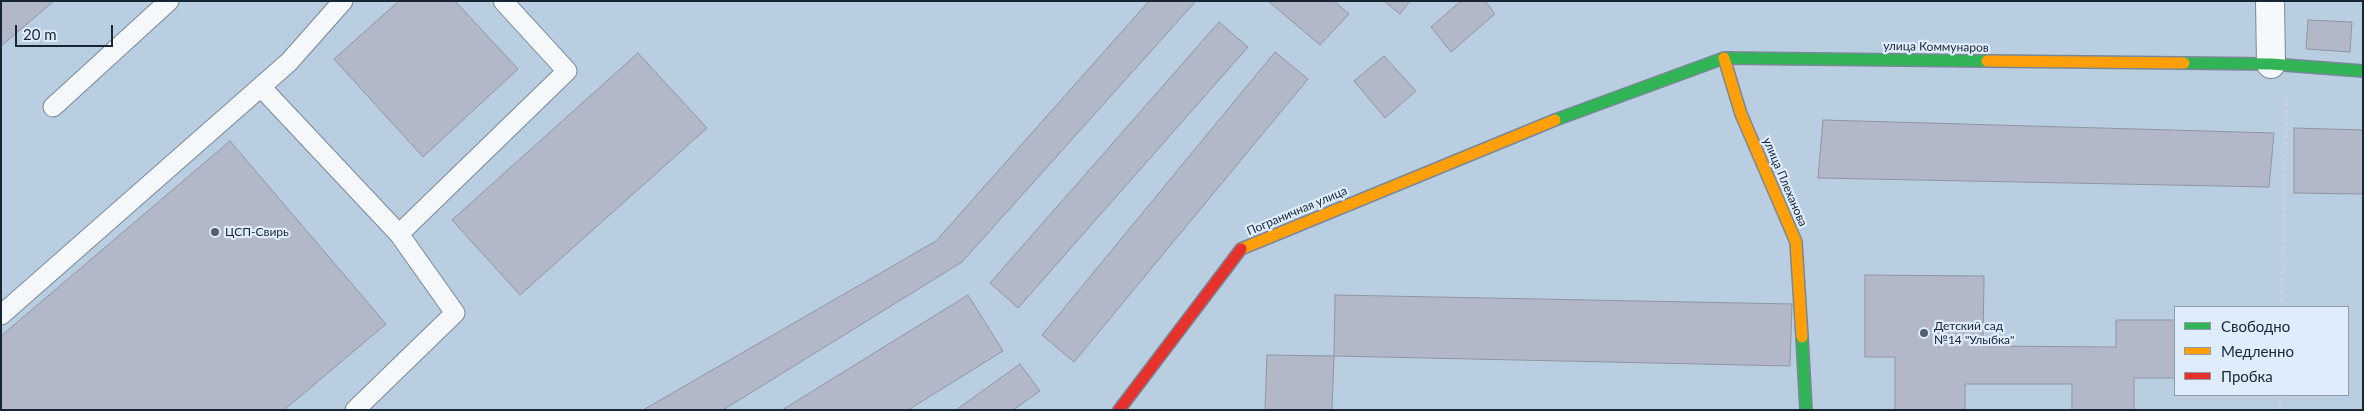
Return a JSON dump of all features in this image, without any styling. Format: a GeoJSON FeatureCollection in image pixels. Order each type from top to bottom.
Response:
{"type":"FeatureCollection","features":[{"type":"Feature","properties":{"kind":"street"},"geometry":{"type":"LineString","coordinates":[[2270,1],[2279,64]]}},
{"type":"Feature","properties":{"kind":"street","name":"улица Коммунаров"},"geometry":{"type":"LineString","coordinates":[[1522,132],[1724,58],[2279,64],[2363,71]]}},
{"type":"Feature","properties":{"kind":"street","name":"улица Плеханова"},"geometry":{"type":"LineString","coordinates":[[1724,58],[1741,114],[1796,242],[1806,410]]}},
{"type":"Feature","properties":{"kind":"street","name":"Пограничная улица"},"geometry":{"type":"LineString","coordinates":[[1119,410],[1242,248],[1522,132]]}},
{"type":"Feature","properties":{"kind":"lane"},"geometry":{"type":"LineString","coordinates":[[53,107],[169,1]]}},
{"type":"Feature","properties":{"kind":"lane"},"geometry":{"type":"LineString","coordinates":[[1,315],[289,62],[343,1]]}},
{"type":"Feature","properties":{"kind":"lane"},"geometry":{"type":"LineString","coordinates":[[399,234],[567,72],[503,1]]}},
{"type":"Feature","properties":{"kind":"lane"},"geometry":{"type":"LineString","coordinates":[[261,87],[399,234],[455,313],[355,410]]}},
{"type":"Feature","properties":{"kind":"path"},"geometry":{"type":"LineString","coordinates":[[2279,64],[2282,306]]}},
{"type":"Feature","properties":{"kind":"path"},"geometry":{"type":"LineString","coordinates":[[2280,396],[2280,410]]}},
{"type":"Feature","properties":{"kind":"building"},"geometry":{"type":"Polygon","coordinates":[[[1,1],[54,1],[1,46],[1,1]]]}},
{"type":"Feature","properties":{"kind":"building"},"geometry":{"type":"Polygon","coordinates":[[[399,1],[455,1],[518,69],[423,157],[334,59],[399,1]]]}},
{"type":"Feature","properties":{"kind":"building"},"geometry":{"type":"Polygon","coordinates":[[[1149,1],[1196,1],[962,262],[723,410],[643,410],[936,241],[1149,1]]]}},
{"type":"Feature","properties":{"kind":"building"},"geometry":{"type":"Polygon","coordinates":[[[1268,1],[1334,1],[1349,14],[1320,45],[1268,1]]]}},
{"type":"Feature","properties":{"kind":"building"},"geometry":{"type":"Polygon","coordinates":[[[1384,1],[1410,1],[1400,14],[1384,1]]]}},
{"type":"Feature","properties":{"kind":"building"},"geometry":{"type":"Polygon","coordinates":[[[1461,1],[1485,1],[1495,14],[1451,52],[1431,27],[1461,1]]]}},
{"type":"Feature","properties":{"kind":"building"},"geometry":{"type":"Polygon","coordinates":[[[2308,20],[2352,22],[2350,52],[2306,49],[2308,20]]]}},
{"type":"Feature","properties":{"kind":"building"},"geometry":{"type":"Polygon","coordinates":[[[1219,22],[1248,47],[1018,308],[990,283],[1219,22]]]}},
{"type":"Feature","properties":{"kind":"building"},"geometry":{"type":"Polygon","coordinates":[[[1275,52],[1308,79],[1074,362],[1042,335],[1275,52]]]}},
{"type":"Feature","properties":{"kind":"building"},"geometry":{"type":"Polygon","coordinates":[[[638,53],[707,128],[520,295],[452,220],[638,53]]]}},
{"type":"Feature","properties":{"kind":"building"},"geometry":{"type":"Polygon","coordinates":[[[1384,56],[1416,91],[1385,118],[1354,81],[1384,56]]]}},
{"type":"Feature","properties":{"kind":"building"},"geometry":{"type":"Polygon","coordinates":[[[1823,120],[2274,133],[2269,187],[1818,178],[1823,120]]]}},
{"type":"Feature","properties":{"kind":"building"},"geometry":{"type":"Polygon","coordinates":[[[2294,128],[2363,130],[2363,194],[2294,193],[2294,128]]]}},
{"type":"Feature","properties":{"kind":"building","name":"ЦСП-Свирь"},"geometry":{"type":"Polygon","coordinates":[[[230,141],[386,324],[284,410],[1,410],[1,336],[230,141]]]}},
{"type":"Feature","properties":{"kind":"building","name":"Детский сад №14 \"Улыбка\""},"geometry":{"type":"Polygon","coordinates":[[[1865,275],[1984,276],[1983,346],[2116,347],[2116,320],[2174,320],[2174,378],[2134,378],[2134,410],[2072,410],[2072,384],[1965,384],[1965,410],[1895,410],[1895,357],[1865,357],[1865,275]]]}},
{"type":"Feature","properties":{"kind":"building"},"geometry":{"type":"Polygon","coordinates":[[[968,295],[1003,351],[908,410],[782,410],[968,295]]]}},
{"type":"Feature","properties":{"kind":"building"},"geometry":{"type":"Polygon","coordinates":[[[1335,295],[1792,304],[1790,366],[1334,356],[1335,295]]]}},
{"type":"Feature","properties":{"kind":"building"},"geometry":{"type":"Polygon","coordinates":[[[1267,355],[1334,356],[1332,410],[1265,410],[1267,355]]]}},
{"type":"Feature","properties":{"kind":"building"},"geometry":{"type":"Polygon","coordinates":[[[1020,364],[1040,391],[1013,410],[956,410],[1020,364]]]}},
{"type":"Feature","properties":{"kind":"traffic: fast"},"geometry":{"type":"LineString","coordinates":[[1555,120],[1724,58],[1987,61]]}},
{"type":"Feature","properties":{"kind":"traffic: fast"},"geometry":{"type":"LineString","coordinates":[[2184,63],[2271,64],[2363,71]]}},
{"type":"Feature","properties":{"kind":"traffic: fast"},"geometry":{"type":"LineString","coordinates":[[1802,337],[1806,410]]}},
{"type":"Feature","properties":{"kind":"traffic: slow"},"geometry":{"type":"LineString","coordinates":[[1724,58],[1741,114],[1796,242],[1802,337]]}},
{"type":"Feature","properties":{"kind":"traffic: slow"},"geometry":{"type":"LineString","coordinates":[[1987,61],[2184,63]]}},
{"type":"Feature","properties":{"kind":"traffic: slow"},"geometry":{"type":"LineString","coordinates":[[1241,249],[1555,120]]}},
{"type":"Feature","properties":{"kind":"traffic: jam"},"geometry":{"type":"LineString","coordinates":[[1119,410],[1241,249]]}},
{"type":"Feature","properties":{"kind":"place","name":"ЦСП-Свирь"},"geometry":{"type":"Point","coordinates":[215,232]}},
{"type":"Feature","properties":{"kind":"place","name":"Детский сад №14 \"Улыбка\""},"geometry":{"type":"Point","coordinates":[1924,333]}}]}
